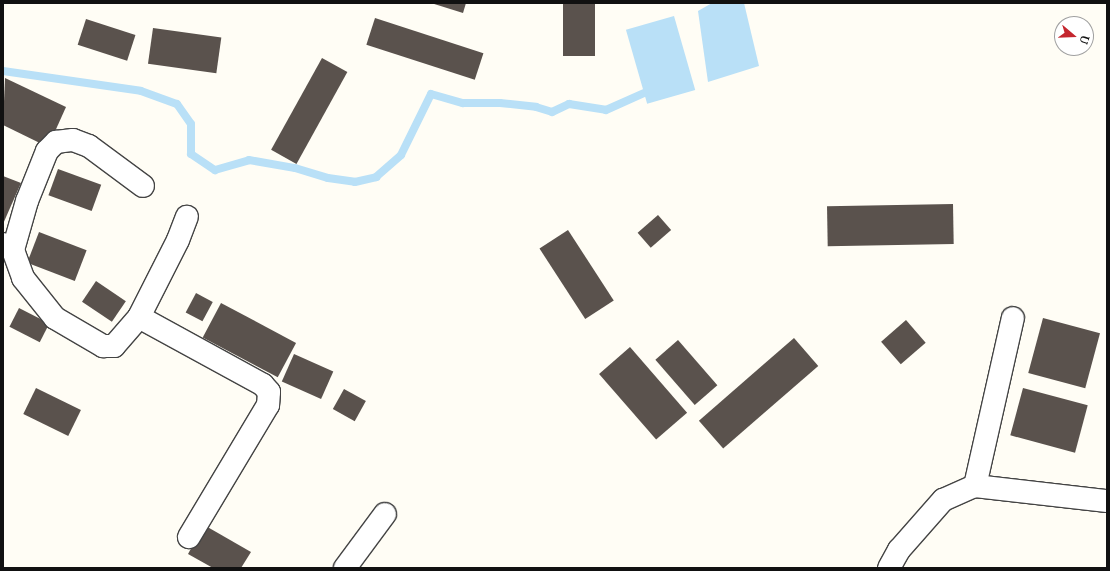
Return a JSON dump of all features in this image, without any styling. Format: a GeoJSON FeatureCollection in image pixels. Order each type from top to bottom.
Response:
{"type":"FeatureCollection","features":[{"type":"Feature","properties":{"kind":"street"},"geometry":{"type":"LineString","coordinates":[[143,186],[89,146],[73,140],[56,142],[47,151],[8,247],[23,278],[55,318],[103,346],[114,346],[139,317],[178,240],[187,217]]}},
{"type":"Feature","properties":{"kind":"street"},"geometry":{"type":"LineString","coordinates":[[139,317],[263,385],[269,392],[268,404],[189,537]]}},
{"type":"Feature","properties":{"kind":"street"},"geometry":{"type":"LineString","coordinates":[[975,486],[1013,318]]}},
{"type":"Feature","properties":{"kind":"street"},"geometry":{"type":"LineString","coordinates":[[889,568],[899,550],[943,500],[975,486],[1107,501]]}},
{"type":"Feature","properties":{"kind":"street"},"geometry":{"type":"LineString","coordinates":[[345,568],[384,514]]}},
{"type":"Feature","properties":{"kind":"water"},"geometry":{"type":"Polygon","coordinates":[[[712,3],[744,3],[759,66],[708,82],[698,11],[712,3]]]}},
{"type":"Feature","properties":{"kind":"water"},"geometry":{"type":"Polygon","coordinates":[[[674,16],[695,90],[647,104],[626,30],[674,16]]]}},
{"type":"Feature","properties":{"kind":"building"},"geometry":{"type":"Polygon","coordinates":[[[431,3],[466,3],[463,13],[431,3]]]}},
{"type":"Feature","properties":{"kind":"building"},"geometry":{"type":"Polygon","coordinates":[[[563,3],[595,3],[595,56],[563,56],[563,3]]]}},
{"type":"Feature","properties":{"kind":"building"},"geometry":{"type":"Polygon","coordinates":[[[375,18],[483,53],[475,80],[366,45],[375,18]]]}},
{"type":"Feature","properties":{"kind":"building"},"geometry":{"type":"Polygon","coordinates":[[[86,19],[135,35],[127,61],[78,45],[86,19]]]}},
{"type":"Feature","properties":{"kind":"building"},"geometry":{"type":"Polygon","coordinates":[[[153,28],[221,38],[216,73],[148,64],[153,28]]]}},
{"type":"Feature","properties":{"kind":"building"},"geometry":{"type":"Polygon","coordinates":[[[322,58],[347,72],[296,164],[271,150],[322,58]]]}},
{"type":"Feature","properties":{"kind":"building"},"geometry":{"type":"Polygon","coordinates":[[[5,78],[66,107],[48,147],[3,125],[5,78]]]}},
{"type":"Feature","properties":{"kind":"building"},"geometry":{"type":"Polygon","coordinates":[[[58,169],[101,185],[92,211],[48,195],[58,169]]]}},
{"type":"Feature","properties":{"kind":"building"},"geometry":{"type":"Polygon","coordinates":[[[3,176],[21,183],[3,224],[3,176]]]}},
{"type":"Feature","properties":{"kind":"building"},"geometry":{"type":"Polygon","coordinates":[[[953,204],[954,244],[828,246],[827,206],[953,204]]]}},
{"type":"Feature","properties":{"kind":"building"},"geometry":{"type":"Polygon","coordinates":[[[658,215],[671,230],[651,248],[638,233],[658,215]]]}},
{"type":"Feature","properties":{"kind":"building"},"geometry":{"type":"Polygon","coordinates":[[[568,230],[614,300],[585,319],[539,249],[568,230]]]}},
{"type":"Feature","properties":{"kind":"building"},"geometry":{"type":"Polygon","coordinates":[[[39,232],[87,250],[75,281],[27,263],[39,232]]]}},
{"type":"Feature","properties":{"kind":"building"},"geometry":{"type":"Polygon","coordinates":[[[96,281],[126,301],[112,322],[82,302],[96,281]]]}},
{"type":"Feature","properties":{"kind":"building"},"geometry":{"type":"Polygon","coordinates":[[[196,293],[213,302],[202,321],[186,312],[196,293]]]}},
{"type":"Feature","properties":{"kind":"building"},"geometry":{"type":"Polygon","coordinates":[[[221,303],[296,343],[278,377],[203,337],[221,303]]]}},
{"type":"Feature","properties":{"kind":"building"},"geometry":{"type":"Polygon","coordinates":[[[19,308],[49,323],[40,342],[9,327],[19,308]]]}},
{"type":"Feature","properties":{"kind":"building"},"geometry":{"type":"Polygon","coordinates":[[[1043,318],[1100,333],[1085,388],[1028,373],[1043,318]]]}},
{"type":"Feature","properties":{"kind":"building"},"geometry":{"type":"Polygon","coordinates":[[[906,320],[926,343],[901,364],[881,342],[906,320]]]}},
{"type":"Feature","properties":{"kind":"building"},"geometry":{"type":"Polygon","coordinates":[[[794,338],[818,366],[723,449],[699,421],[794,338]]]}},
{"type":"Feature","properties":{"kind":"building"},"geometry":{"type":"Polygon","coordinates":[[[678,340],[717,385],[695,405],[655,360],[678,340]]]}},
{"type":"Feature","properties":{"kind":"building"},"geometry":{"type":"Polygon","coordinates":[[[630,347],[687,413],[656,440],[599,374],[630,347]]]}},
{"type":"Feature","properties":{"kind":"building"},"geometry":{"type":"Polygon","coordinates":[[[294,354],[333,371],[321,399],[282,381],[294,354]]]}},
{"type":"Feature","properties":{"kind":"building"},"geometry":{"type":"Polygon","coordinates":[[[36,388],[81,410],[68,436],[23,414],[36,388]]]}},
{"type":"Feature","properties":{"kind":"building"},"geometry":{"type":"Polygon","coordinates":[[[1023,388],[1088,405],[1075,453],[1010,435],[1023,388]]]}},
{"type":"Feature","properties":{"kind":"building"},"geometry":{"type":"Polygon","coordinates":[[[344,389],[366,401],[355,421],[333,409],[344,389]]]}},
{"type":"Feature","properties":{"kind":"building"},"geometry":{"type":"Polygon","coordinates":[[[204,525],[251,552],[241,568],[213,568],[188,554],[204,525]]]}},
{"type":"Feature","properties":{"kind":"waterway"},"geometry":{"type":"LineString","coordinates":[[3,71],[141,91],[177,104],[191,124],[191,154],[215,170],[249,160],[295,168],[328,178],[355,182],[376,177],[401,155],[431,94],[463,103],[500,103],[536,107],[552,112],[569,104],[606,110],[644,93]]}}]}
